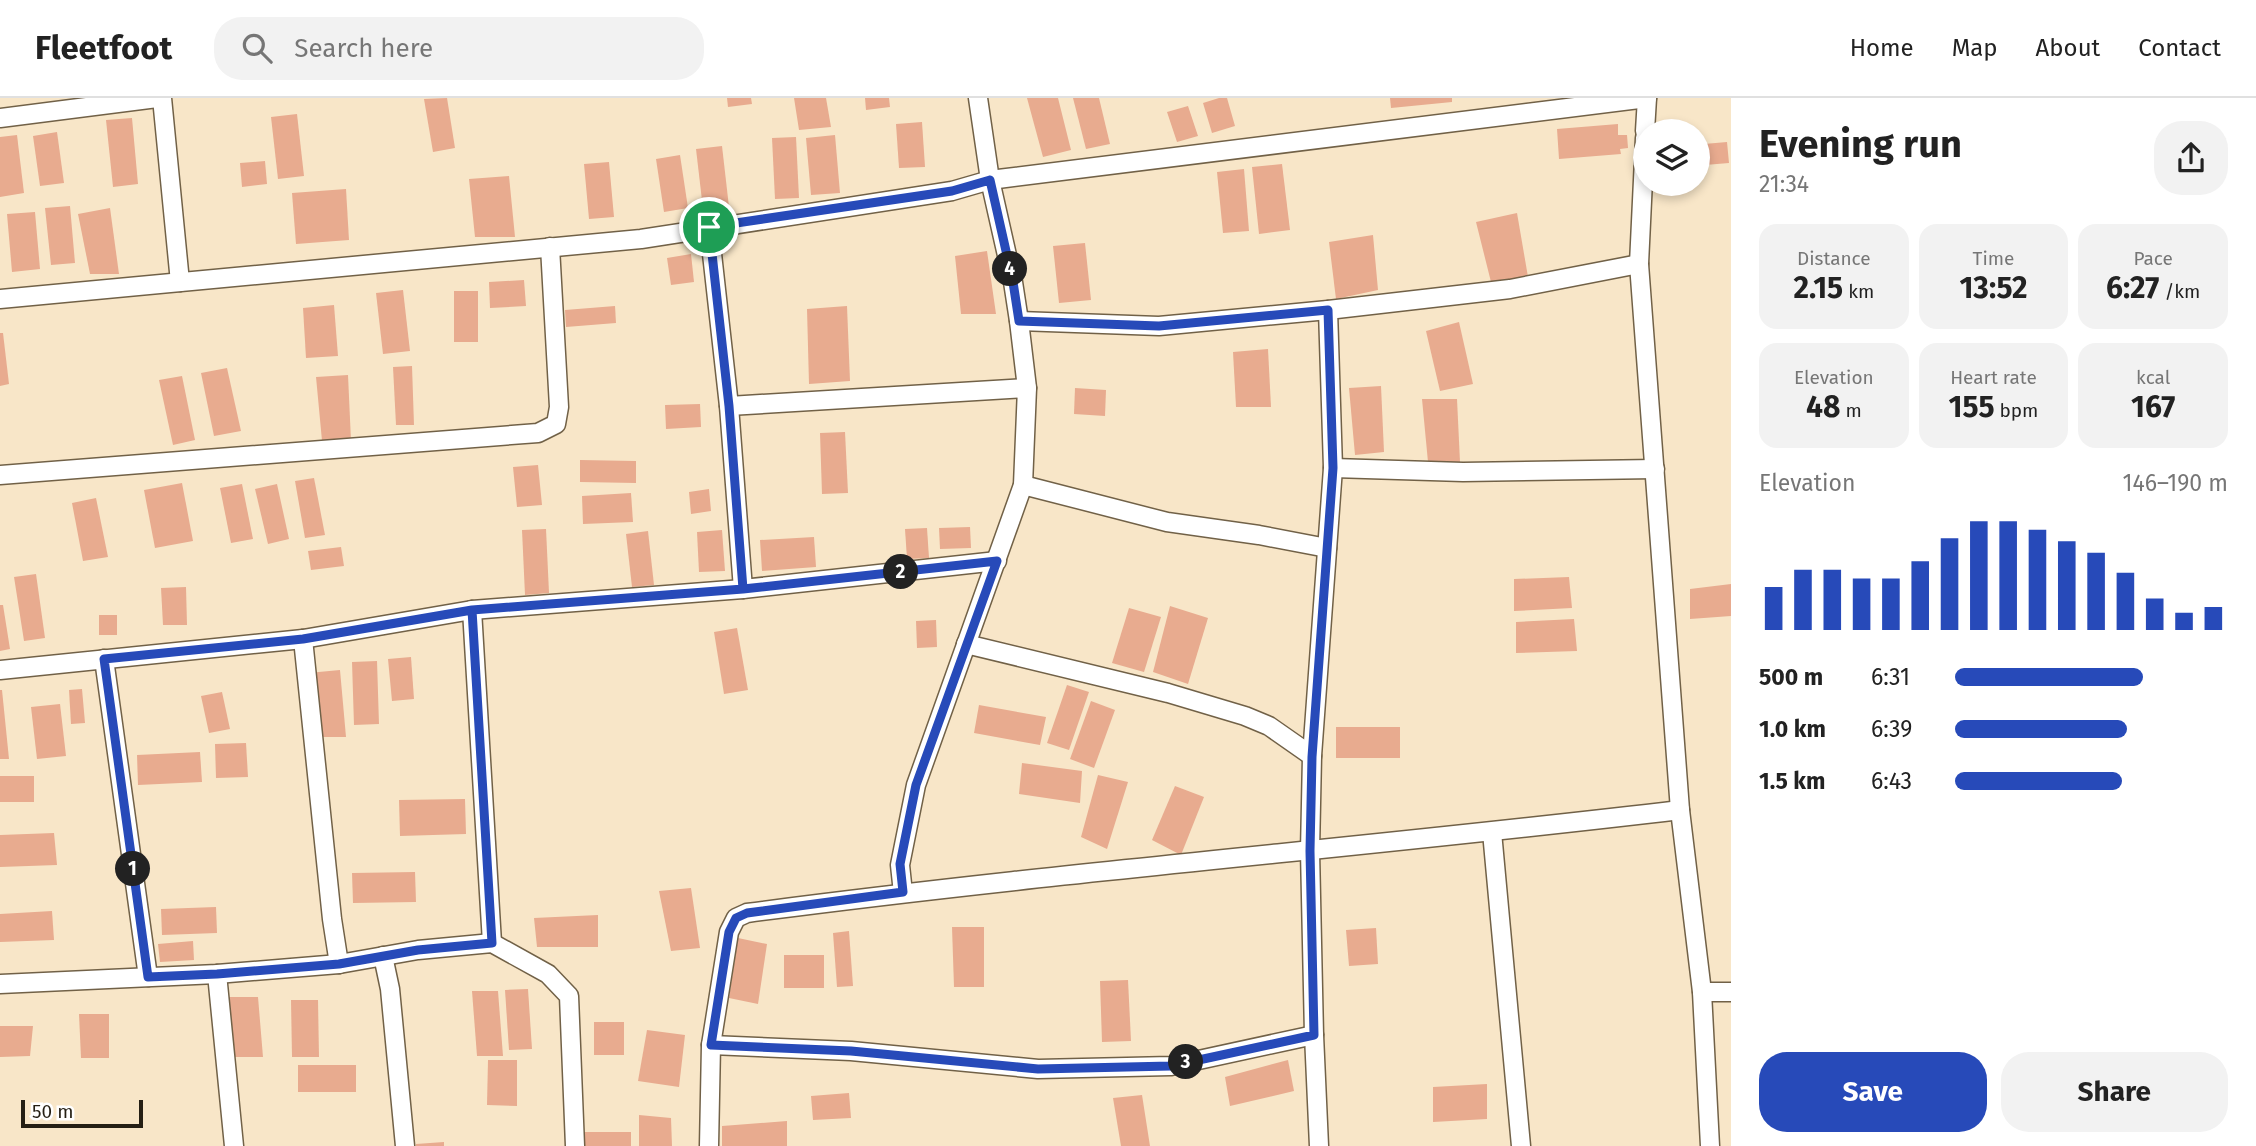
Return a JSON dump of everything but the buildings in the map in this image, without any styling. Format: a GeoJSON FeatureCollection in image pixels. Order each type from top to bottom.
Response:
{"type":"FeatureCollection","features":[{"type":"Feature","properties":{"kind":"street"},"geometry":{"type":"LineString","coordinates":[[0,118],[160,98],[180,282]]}},
{"type":"Feature","properties":{"kind":"street"},"geometry":{"type":"LineString","coordinates":[[903,892],[900,864],[916,785],[1023,485],[1027,388],[1013,282],[990,180],[978,98]]}},
{"type":"Feature","properties":{"kind":"street"},"geometry":{"type":"LineString","coordinates":[[0,299],[641,239],[952,191],[990,180],[1647,98],[1646,119]]}},
{"type":"Feature","properties":{"kind":"street"},"geometry":{"type":"LineString","coordinates":[[1642,196],[1639,264],[1681,810],[1702,992],[1710,1146]]}},
{"type":"Feature","properties":{"kind":"street"},"geometry":{"type":"LineString","coordinates":[[709,227],[729,406],[743,589]]}},
{"type":"Feature","properties":{"kind":"street"},"geometry":{"type":"LineString","coordinates":[[0,475],[538,433],[556,424],[559,407],[550,247]]}},
{"type":"Feature","properties":{"kind":"street"},"geometry":{"type":"LineString","coordinates":[[1019,321],[1159,326],[1510,289],[1639,264]]}},
{"type":"Feature","properties":{"kind":"street"},"geometry":{"type":"LineString","coordinates":[[1319,1146],[1310,851],[1312,757],[1333,468],[1328,310]]}},
{"type":"Feature","properties":{"kind":"street"},"geometry":{"type":"LineString","coordinates":[[729,406],[1027,388]]}},
{"type":"Feature","properties":{"kind":"street"},"geometry":{"type":"LineString","coordinates":[[1333,468],[1463,472],[1655,469]]}},
{"type":"Feature","properties":{"kind":"street"},"geometry":{"type":"LineString","coordinates":[[1023,485],[1167,522],[1327,548]]}},
{"type":"Feature","properties":{"kind":"street"},"geometry":{"type":"LineString","coordinates":[[0,670],[303,639],[472,610],[743,589],[997,561]]}},
{"type":"Feature","properties":{"kind":"street"},"geometry":{"type":"LineString","coordinates":[[472,610],[492,943]]}},
{"type":"Feature","properties":{"kind":"street"},"geometry":{"type":"LineString","coordinates":[[303,639],[339,964]]}},
{"type":"Feature","properties":{"kind":"street"},"geometry":{"type":"LineString","coordinates":[[966,644],[1168,693],[1245,716],[1269,726],[1312,757]]}},
{"type":"Feature","properties":{"kind":"street"},"geometry":{"type":"LineString","coordinates":[[104,659],[148,977]]}},
{"type":"Feature","properties":{"kind":"street"},"geometry":{"type":"LineString","coordinates":[[709,1146],[711,1045],[729,932],[736,918],[747,913],[903,892],[1681,810]]}},
{"type":"Feature","properties":{"kind":"street"},"geometry":{"type":"LineString","coordinates":[[1492,832],[1521,1146]]}},
{"type":"Feature","properties":{"kind":"street"},"geometry":{"type":"LineString","coordinates":[[0,984],[217,974],[339,964],[418,950],[492,943],[548,974],[569,996],[575,1146]]}},
{"type":"Feature","properties":{"kind":"street"},"geometry":{"type":"LineString","coordinates":[[383,956],[390,989],[405,1146]]}},
{"type":"Feature","properties":{"kind":"street"},"geometry":{"type":"LineString","coordinates":[[217,974],[234,1146]]}},
{"type":"Feature","properties":{"kind":"street"},"geometry":{"type":"LineString","coordinates":[[1702,992],[1731,992]]}},
{"type":"Feature","properties":{"kind":"street"},"geometry":{"type":"LineString","coordinates":[[711,1045],[851,1051],[1052,1068],[1171,1066],[1314,1035]]}},
{"type":"Feature","properties":{"kind":"route"},"geometry":{"type":"LineString","coordinates":[[709,227],[729,406],[743,589],[472,610],[303,639],[104,659],[148,977],[339,964],[418,950],[492,943],[472,610],[653,596],[743,589],[997,561],[916,785],[900,864],[903,892],[747,913],[736,918],[729,932],[711,1045],[851,1051],[1038,1069],[1171,1066],[1314,1035],[1310,851],[1312,757],[1333,468],[1328,310],[1159,326],[1019,321],[990,180],[952,191],[709,227]]}}]}
